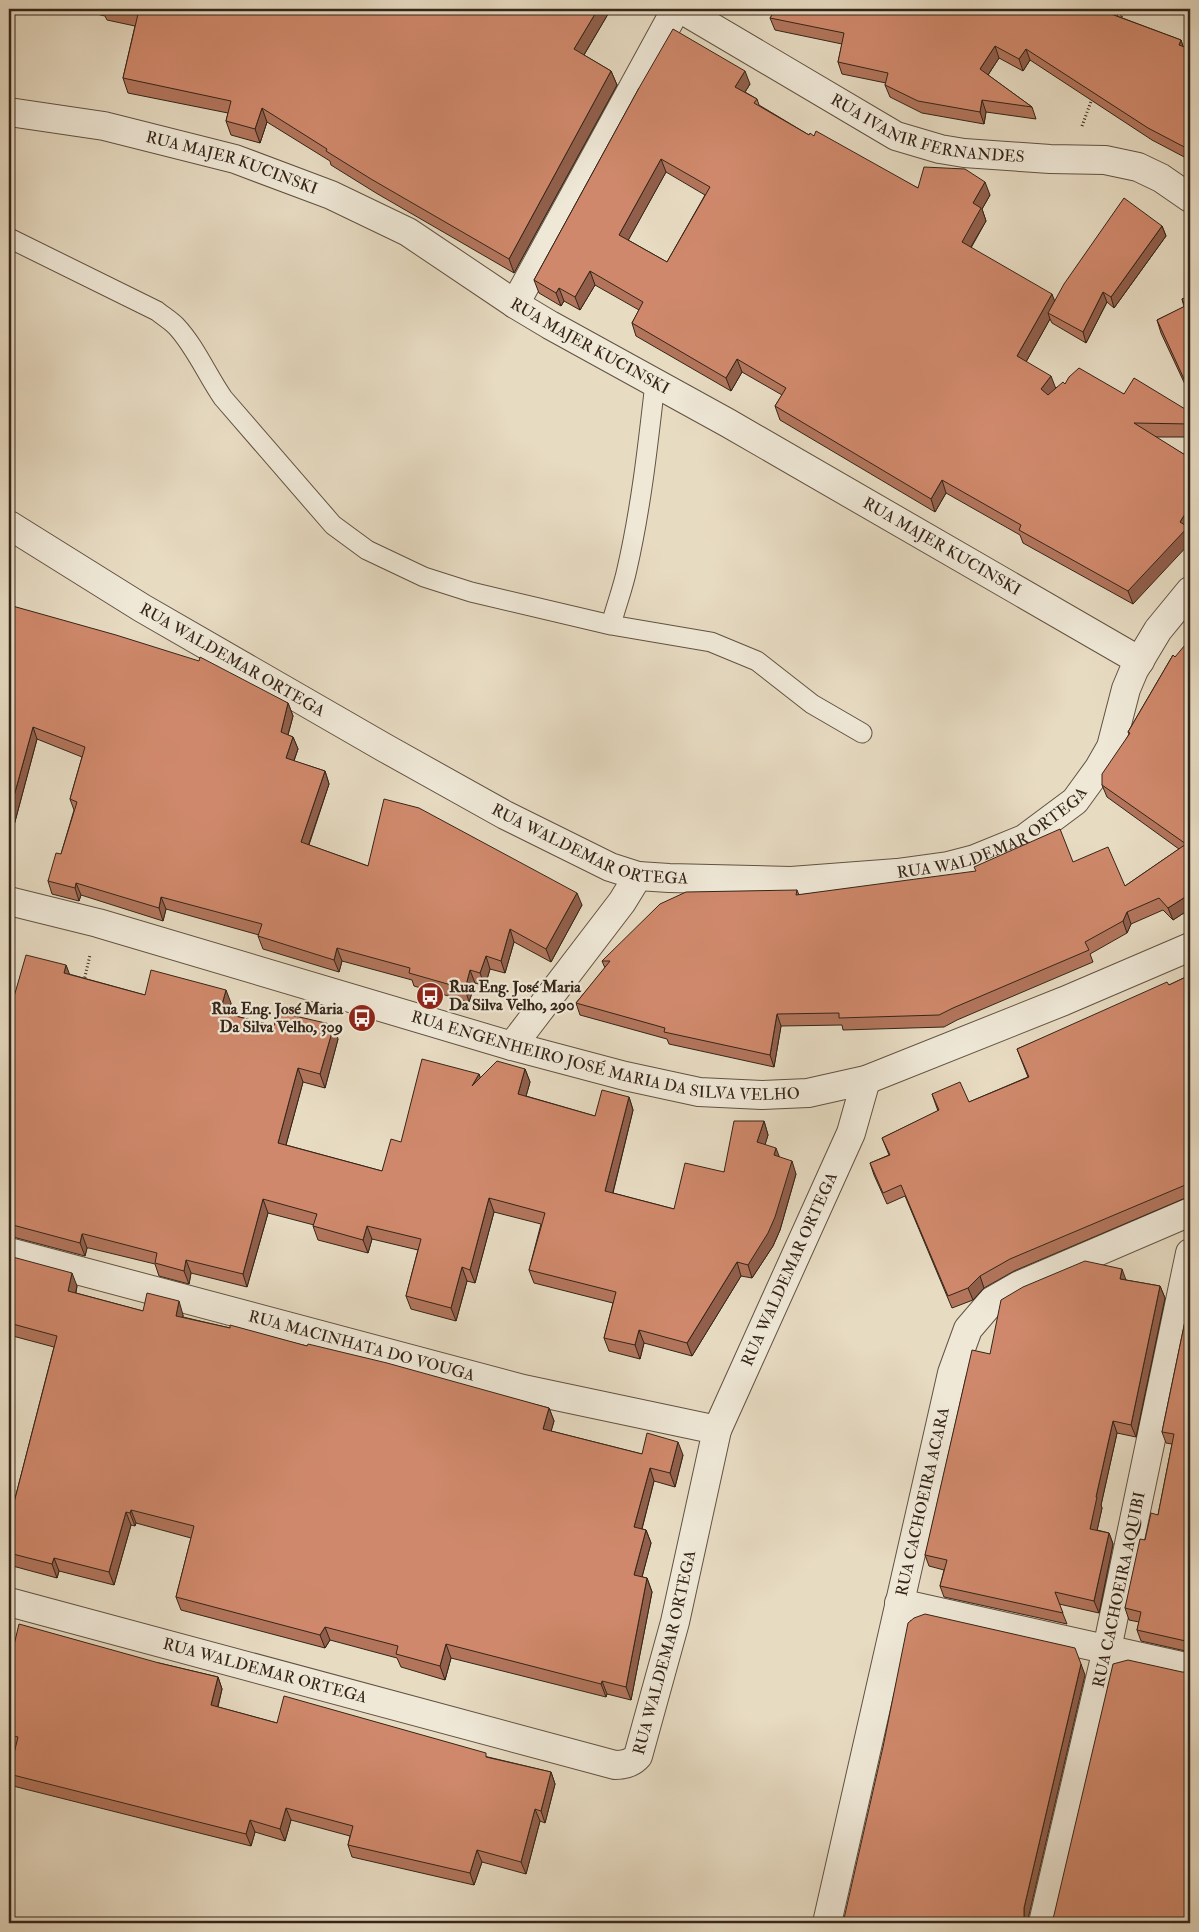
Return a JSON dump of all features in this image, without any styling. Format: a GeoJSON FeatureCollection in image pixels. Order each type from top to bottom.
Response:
{"type":"FeatureCollection","features":[{"type":"Feature","properties":{"kind":"street"},"geometry":{"type":"LineString","coordinates":[[514,304],[676,9]]}},
{"type":"Feature","properties":{"kind":"street","name":"RUA IVANIR FERNANDES"},"geometry":{"type":"LineString","coordinates":[[681,9],[896,136],[940,149],[964,153],[1105,160],[1138,167],[1161,178],[1190,198]]}},
{"type":"Feature","properties":{"kind":"street","name":"RUA MAJER KUCINSKI"},"geometry":{"type":"LineString","coordinates":[[9,112],[104,126],[235,159],[331,195],[408,232],[514,304],[728,423],[1140,661]]}},
{"type":"Feature","properties":{"kind":"street","name":"RUA WALDEMAR ORTEGA"},"geometry":{"type":"LineString","coordinates":[[9,525],[142,608],[505,815],[610,868],[638,876],[791,881],[889,874],[948,866],[976,859],[1024,839],[1075,801],[1099,768],[1110,747],[1126,689],[1140,661]]}},
{"type":"Feature","properties":{"kind":"street"},"geometry":{"type":"LineString","coordinates":[[1140,661],[1158,630],[1190,591]]}},
{"type":"Feature","properties":{"kind":"street"},"geometry":{"type":"LineString","coordinates":[[512,1046],[622,902],[638,876]]}},
{"type":"Feature","properties":{"kind":"street","name":"RUA ENGENHEIRO JOSÉ MARIA DA SILVA VELHO"},"geometry":{"type":"LineString","coordinates":[[9,900],[98,923],[512,1046],[625,1076],[699,1092],[762,1095],[808,1094],[866,1080],[1064,1001],[1190,946]]}},
{"type":"Feature","properties":{"kind":"street","name":"RUA WALDEMAR ORTEGA"},"geometry":{"type":"LineString","coordinates":[[9,1602],[615,1765],[630,1763],[638,1756],[675,1622],[717,1430],[851,1133],[866,1080]]}},
{"type":"Feature","properties":{"kind":"street","name":"RUA CACHOEIRA ACARA"},"geometry":{"type":"LineString","coordinates":[[826,1923],[952,1373],[968,1329],[992,1301],[1020,1285],[1190,1212]]}},
{"type":"Feature","properties":{"kind":"street","name":"RUA MACINHATA DO VOUGA"},"geometry":{"type":"LineString","coordinates":[[9,1252],[523,1389],[717,1430]]}},
{"type":"Feature","properties":{"kind":"street","name":"RUA CACHOEIRA AQUIBI"},"geometry":{"type":"LineString","coordinates":[[1043,1923],[1107,1649],[1190,1253]]}},
{"type":"Feature","properties":{"kind":"street"},"geometry":{"type":"LineString","coordinates":[[899,1603],[1190,1668]]}},
{"type":"Feature","properties":{"kind":"lane"},"geometry":{"type":"LineString","coordinates":[[9,238],[158,311],[176,326],[191,346],[223,398],[333,525],[367,550],[424,577],[471,592],[611,624],[711,642],[757,661],[812,704],[862,733]]}},
{"type":"Feature","properties":{"kind":"lane"},"geometry":{"type":"LineString","coordinates":[[611,624],[627,570],[648,448],[655,383]]}},
{"type":"Feature","properties":{"kind":"path"},"geometry":{"type":"LineString","coordinates":[[1118,26],[1124,9]]}},
{"type":"Feature","properties":{"kind":"path"},"geometry":{"type":"LineString","coordinates":[[1070,159],[1096,88]]}},
{"type":"Feature","properties":{"kind":"path"},"geometry":{"type":"LineString","coordinates":[[82,990],[98,923]]}},
{"type":"Feature","properties":{"kind":"building"},"geometry":{"type":"Polygon","coordinates":[[[115,9],[598,9],[574,49],[611,71],[509,259],[371,179],[262,108],[255,129],[226,121],[231,101],[123,78],[138,14],[115,9]]]}},
{"type":"Feature","properties":{"kind":"building"},"geometry":{"type":"Polygon","coordinates":[[[776,9],[1112,9],[1111,14],[1181,40],[1179,45],[1190,49],[1190,150],[1148,128],[1026,49],[1019,59],[995,46],[980,69],[1032,107],[982,100],[980,112],[918,101],[885,85],[888,73],[838,62],[844,33],[770,18],[776,9]]]}},
{"type":"Feature","properties":{"kind":"building"},"geometry":{"type":"Polygon","coordinates":[[[673,29],[745,71],[735,87],[757,99],[754,103],[809,135],[810,133],[814,136],[816,131],[918,188],[924,167],[965,169],[985,182],[973,203],[981,208],[962,242],[1052,294],[1017,356],[1051,376],[1041,389],[1048,395],[1063,382],[1065,384],[1069,377],[1079,368],[1124,394],[1134,378],[1190,412],[1190,424],[1134,423],[1190,458],[1190,506],[1180,522],[1188,527],[1128,591],[1019,530],[1021,525],[942,480],[931,499],[775,406],[786,388],[737,359],[726,378],[632,323],[643,302],[590,271],[575,297],[559,288],[556,293],[534,280],[673,29]],[[661,159],[619,235],[667,262],[710,187],[661,159]]]}},
{"type":"Feature","properties":{"kind":"building"},"geometry":{"type":"Polygon","coordinates":[[[1124,198],[1162,226],[1111,297],[1103,292],[1083,332],[1048,313],[1064,284],[1124,198]]]}},
{"type":"Feature","properties":{"kind":"building"},"geometry":{"type":"Polygon","coordinates":[[[1190,274],[1190,287],[1186,278],[1190,274]]]}},
{"type":"Feature","properties":{"kind":"building"},"geometry":{"type":"Polygon","coordinates":[[[1190,296],[1190,392],[1157,320],[1185,306],[1182,299],[1190,296]]]}},
{"type":"Feature","properties":{"kind":"building"},"geometry":{"type":"Polygon","coordinates":[[[9,605],[199,661],[200,657],[288,703],[281,732],[293,737],[286,758],[325,771],[301,842],[368,866],[384,799],[419,808],[577,893],[546,949],[510,929],[501,961],[486,956],[480,973],[470,970],[465,989],[409,973],[410,968],[337,948],[334,960],[258,936],[262,924],[161,897],[159,908],[76,883],[75,888],[48,881],[56,853],[61,854],[77,802],[70,799],[85,747],[33,727],[9,814],[9,605]]]}},
{"type":"Feature","properties":{"kind":"building"},"geometry":{"type":"Polygon","coordinates":[[[1190,639],[1190,894],[1168,908],[1159,898],[1127,912],[1123,921],[1085,942],[1089,950],[939,1015],[839,1018],[839,1013],[777,1014],[770,1055],[664,1032],[665,1028],[576,1003],[610,961],[602,961],[660,904],[686,892],[797,890],[796,895],[976,871],[974,867],[1060,829],[1073,862],[1108,847],[1125,886],[1186,844],[1102,785],[1102,774],[1130,733],[1128,732],[1173,655],[1175,657],[1190,639]]]}},
{"type":"Feature","properties":{"kind":"building"},"geometry":{"type":"Polygon","coordinates":[[[26,955],[66,965],[64,973],[145,995],[151,970],[226,990],[220,1012],[274,1026],[278,1012],[334,1025],[320,1074],[298,1068],[278,1143],[382,1171],[391,1139],[401,1142],[422,1059],[479,1074],[472,1086],[497,1061],[525,1069],[518,1094],[595,1116],[602,1090],[629,1097],[605,1191],[674,1209],[685,1163],[724,1172],[734,1121],[764,1121],[757,1142],[776,1148],[774,1155],[792,1161],[775,1217],[768,1233],[748,1265],[737,1262],[687,1343],[639,1330],[635,1345],[604,1338],[616,1292],[529,1270],[545,1213],[489,1198],[470,1270],[462,1267],[451,1308],[406,1296],[421,1239],[367,1226],[363,1240],[313,1226],[317,1214],[263,1199],[243,1274],[186,1260],[184,1271],[155,1263],[157,1253],[84,1234],[82,1234],[80,1243],[9,1224],[9,1014],[26,955]]]}},
{"type":"Feature","properties":{"kind":"building"},"geometry":{"type":"Polygon","coordinates":[[[1190,975],[1190,1183],[1010,1259],[980,1276],[968,1288],[948,1296],[901,1185],[883,1193],[870,1163],[890,1155],[882,1138],[939,1110],[932,1094],[960,1082],[969,1102],[1029,1077],[1017,1049],[1167,982],[1169,985],[1190,975]]]}},
{"type":"Feature","properties":{"kind":"building"},"geometry":{"type":"Polygon","coordinates":[[[9,1256],[72,1273],[68,1291],[143,1311],[147,1293],[179,1301],[176,1316],[230,1328],[230,1325],[307,1346],[308,1344],[387,1363],[549,1408],[543,1429],[642,1454],[647,1433],[678,1442],[670,1473],[650,1468],[634,1527],[646,1530],[634,1575],[647,1578],[626,1687],[602,1681],[601,1684],[446,1644],[440,1666],[396,1654],[398,1646],[325,1627],[320,1635],[176,1597],[194,1526],[131,1510],[130,1513],[126,1512],[109,1572],[54,1558],[52,1564],[9,1553],[9,1522],[57,1336],[9,1323],[9,1256]]]}},
{"type":"Feature","properties":{"kind":"building"},"geometry":{"type":"Polygon","coordinates":[[[1085,1261],[1122,1269],[1120,1279],[1160,1286],[1131,1425],[1113,1421],[1096,1497],[1090,1529],[1109,1533],[1094,1601],[1055,1592],[1063,1613],[940,1586],[947,1560],[925,1555],[972,1350],[990,1354],[1001,1300],[1023,1287],[1085,1261]]]}},
{"type":"Feature","properties":{"kind":"building"},"geometry":{"type":"Polygon","coordinates":[[[1190,1297],[1190,1642],[1137,1630],[1141,1612],[1125,1608],[1140,1539],[1145,1540],[1151,1513],[1158,1515],[1174,1434],[1162,1432],[1190,1297]]]}},
{"type":"Feature","properties":{"kind":"building"},"geometry":{"type":"Polygon","coordinates":[[[925,1614],[1075,1648],[1081,1664],[1024,1908],[1024,1917],[1028,1923],[843,1923],[883,1747],[908,1623],[914,1618],[925,1614]]]}},
{"type":"Feature","properties":{"kind":"building"},"geometry":{"type":"Polygon","coordinates":[[[19,1624],[159,1663],[218,1677],[211,1705],[277,1723],[284,1696],[486,1753],[486,1757],[551,1772],[541,1811],[535,1809],[521,1862],[477,1850],[470,1873],[348,1845],[353,1826],[286,1808],[280,1829],[250,1820],[246,1834],[9,1774],[18,1737],[9,1735],[9,1666],[19,1624]]]}},
{"type":"Feature","properties":{"kind":"building"},"geometry":{"type":"Polygon","coordinates":[[[1128,1660],[1182,1672],[1190,1672],[1190,1923],[1049,1923],[1054,1915],[1113,1664],[1128,1660]]]}},
{"type":"Feature","properties":{"kind":"place","name":"Rua Eng. José Maria Da Silva Velho, 290"},"geometry":{"type":"Point","coordinates":[430,996]}},
{"type":"Feature","properties":{"kind":"place","name":"Rua Eng. José Maria Da Silva Velho, 309"},"geometry":{"type":"Point","coordinates":[362,1018]}}]}
